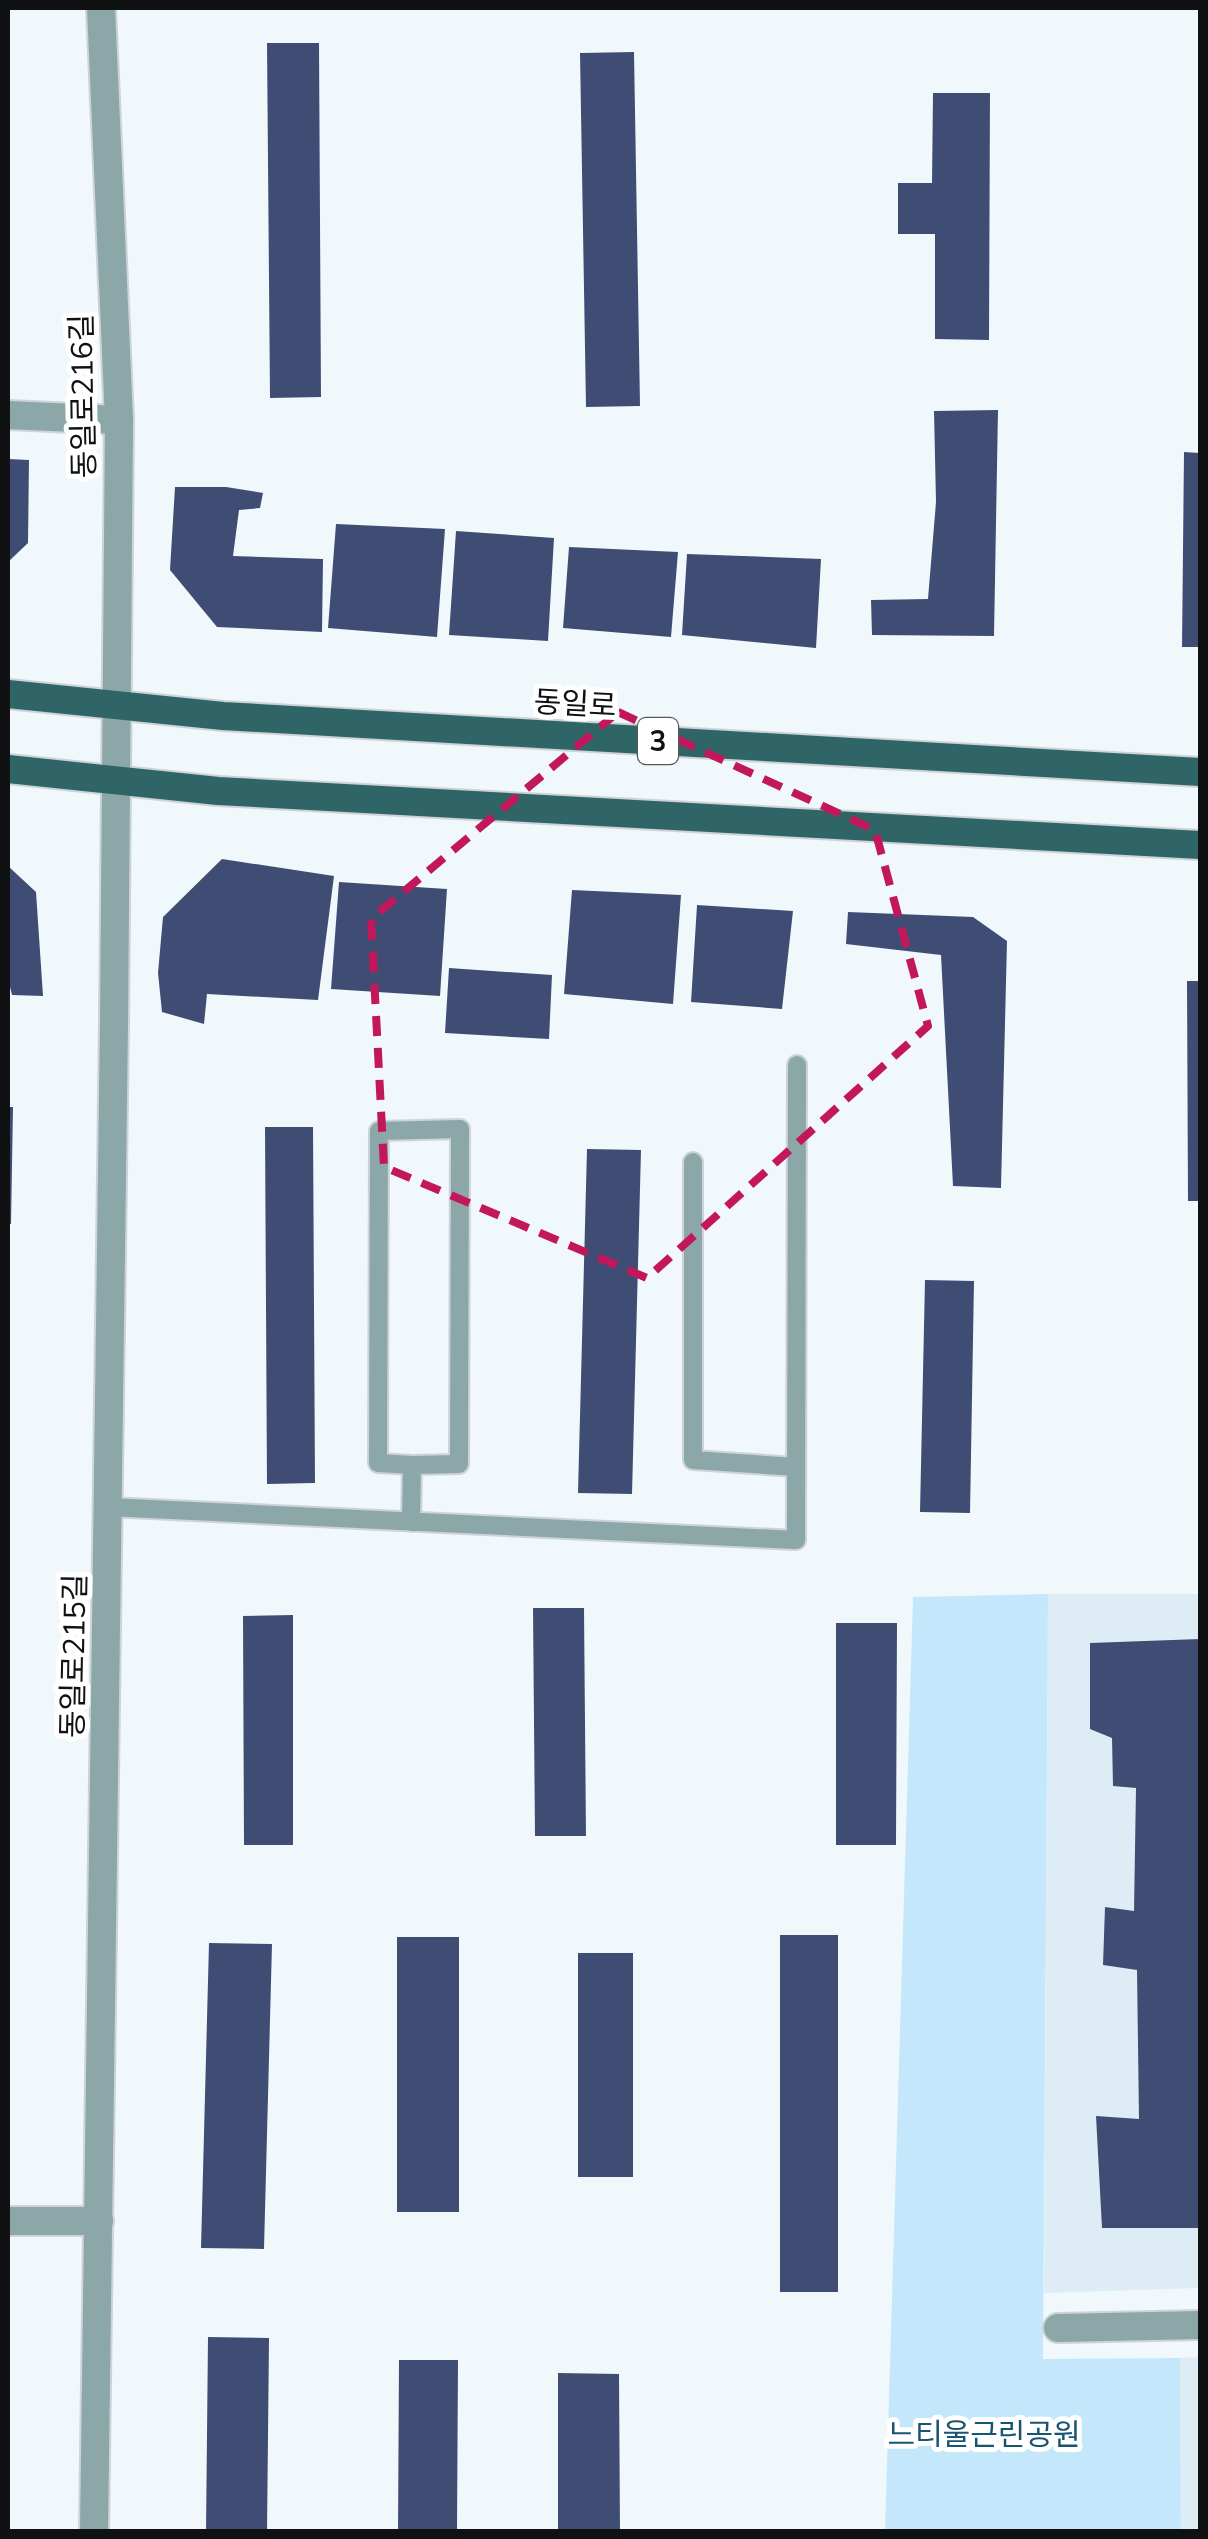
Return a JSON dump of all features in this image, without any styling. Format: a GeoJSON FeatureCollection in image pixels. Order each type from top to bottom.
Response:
{"type":"FeatureCollection","features":[{"type":"Feature","properties":{"kind":"main road","name":"동일로"},"geometry":{"type":"LineString","coordinates":[[8,694],[243,718],[1200,772]]}},
{"type":"Feature","properties":{"kind":"main road"},"geometry":{"type":"LineString","coordinates":[[8,769],[238,792],[1200,845]]}},
{"type":"Feature","properties":{"kind":"street","name":"동일로216길"},"geometry":{"type":"LineString","coordinates":[[102,8],[118,420],[117,782]]}},
{"type":"Feature","properties":{"kind":"street"},"geometry":{"type":"LineString","coordinates":[[8,415],[118,420]]}},
{"type":"Feature","properties":{"kind":"street","name":"동일로215길"},"geometry":{"type":"LineString","coordinates":[[94,2532],[117,782]]}},
{"type":"Feature","properties":{"kind":"street"},"geometry":{"type":"LineString","coordinates":[[8,2222],[100,2221]]}},
{"type":"Feature","properties":{"kind":"street"},"geometry":{"type":"LineString","coordinates":[[1058,2328],[1200,2325]]}},
{"type":"Feature","properties":{"kind":"lane"},"geometry":{"type":"LineString","coordinates":[[108,1507],[796,1540],[796,1065]]}},
{"type":"Feature","properties":{"kind":"lane"},"geometry":{"type":"LineString","coordinates":[[460,1130],[459,1464],[412,1465],[378,1463],[379,1131],[460,1130]]}},
{"type":"Feature","properties":{"kind":"lane"},"geometry":{"type":"LineString","coordinates":[[693,1162],[694,1460],[796,1467]]}},
{"type":"Feature","properties":{"kind":"lane"},"geometry":{"type":"LineString","coordinates":[[411,1522],[412,1465]]}},
{"type":"Feature","properties":{"kind":"highlighted area"},"geometry":{"type":"Polygon","coordinates":[[[618,712],[875,830],[928,1026],[647,1278],[384,1167],[371,919],[618,712]]]}},
{"type":"Feature","properties":{"kind":"shaded area"},"geometry":{"type":"Polygon","coordinates":[[[1048,1594],[1200,1594],[1200,2288],[1044,2293],[1048,1594]]]}},
{"type":"Feature","properties":{"kind":"shaded area"},"geometry":{"type":"Polygon","coordinates":[[[1200,2357],[1200,2531],[1181,2531],[1180,2358],[1200,2357]]]}},
{"type":"Feature","properties":{"kind":"green space","name":"느티울근린공원"},"geometry":{"type":"Polygon","coordinates":[[[1048,1594],[1043,2359],[1180,2358],[1181,2531],[885,2531],[913,1597],[1048,1594]]]}},
{"type":"Feature","properties":{"kind":"building"},"geometry":{"type":"Polygon","coordinates":[[[267,43],[319,43],[321,397],[270,398],[267,43]]]}},
{"type":"Feature","properties":{"kind":"building"},"geometry":{"type":"Polygon","coordinates":[[[634,52],[640,406],[586,407],[580,53],[634,52]]]}},
{"type":"Feature","properties":{"kind":"building"},"geometry":{"type":"Polygon","coordinates":[[[933,93],[990,93],[989,340],[935,339],[935,234],[898,234],[898,183],[932,183],[933,93]]]}},
{"type":"Feature","properties":{"kind":"building"},"geometry":{"type":"Polygon","coordinates":[[[998,410],[994,636],[872,635],[871,600],[928,599],[936,502],[934,411],[998,410]]]}},
{"type":"Feature","properties":{"kind":"building"},"geometry":{"type":"Polygon","coordinates":[[[1184,452],[1200,453],[1200,647],[1182,647],[1184,452]]]}},
{"type":"Feature","properties":{"kind":"building"},"geometry":{"type":"Polygon","coordinates":[[[8,459],[29,460],[28,543],[8,562],[8,459]]]}},
{"type":"Feature","properties":{"kind":"building"},"geometry":{"type":"Polygon","coordinates":[[[175,487],[226,487],[263,493],[260,508],[239,510],[233,556],[323,559],[322,632],[217,627],[170,570],[175,487]]]}},
{"type":"Feature","properties":{"kind":"building"},"geometry":{"type":"Polygon","coordinates":[[[336,524],[445,529],[437,637],[328,628],[336,524]]]}},
{"type":"Feature","properties":{"kind":"building"},"geometry":{"type":"Polygon","coordinates":[[[456,531],[554,538],[548,641],[449,635],[456,531]]]}},
{"type":"Feature","properties":{"kind":"building"},"geometry":{"type":"Polygon","coordinates":[[[569,547],[678,552],[671,637],[563,628],[569,547]]]}},
{"type":"Feature","properties":{"kind":"building"},"geometry":{"type":"Polygon","coordinates":[[[687,554],[821,559],[816,648],[682,635],[687,554]]]}},
{"type":"Feature","properties":{"kind":"building"},"geometry":{"type":"Polygon","coordinates":[[[222,859],[334,876],[318,1000],[207,994],[204,1024],[162,1012],[158,973],[163,917],[222,859]]]}},
{"type":"Feature","properties":{"kind":"building"},"geometry":{"type":"Polygon","coordinates":[[[8,866],[36,892],[43,996],[12,995],[8,979],[8,866]]]}},
{"type":"Feature","properties":{"kind":"building"},"geometry":{"type":"Polygon","coordinates":[[[339,882],[447,889],[440,996],[331,989],[339,882]]]}},
{"type":"Feature","properties":{"kind":"building"},"geometry":{"type":"Polygon","coordinates":[[[572,890],[681,895],[673,1004],[564,994],[572,890]]]}},
{"type":"Feature","properties":{"kind":"building"},"geometry":{"type":"Polygon","coordinates":[[[697,905],[793,911],[782,1009],[691,1002],[697,905]]]}},
{"type":"Feature","properties":{"kind":"building"},"geometry":{"type":"Polygon","coordinates":[[[848,912],[973,917],[1007,941],[1001,1188],[953,1186],[941,955],[846,944],[848,912]]]}},
{"type":"Feature","properties":{"kind":"building"},"geometry":{"type":"Polygon","coordinates":[[[449,968],[552,975],[549,1039],[445,1033],[449,968]]]}},
{"type":"Feature","properties":{"kind":"building"},"geometry":{"type":"Polygon","coordinates":[[[1187,981],[1200,981],[1200,1201],[1188,1201],[1187,981]]]}},
{"type":"Feature","properties":{"kind":"building"},"geometry":{"type":"Polygon","coordinates":[[[8,1107],[13,1107],[11,1224],[8,1224],[8,1107]]]}},
{"type":"Feature","properties":{"kind":"building"},"geometry":{"type":"Polygon","coordinates":[[[265,1127],[313,1127],[315,1483],[267,1484],[265,1127]]]}},
{"type":"Feature","properties":{"kind":"building"},"geometry":{"type":"Polygon","coordinates":[[[587,1149],[641,1150],[632,1494],[578,1493],[587,1149]]]}},
{"type":"Feature","properties":{"kind":"building"},"geometry":{"type":"Polygon","coordinates":[[[925,1280],[974,1281],[970,1513],[920,1512],[925,1280]]]}},
{"type":"Feature","properties":{"kind":"building"},"geometry":{"type":"Polygon","coordinates":[[[533,1608],[584,1608],[586,1836],[535,1836],[533,1608]]]}},
{"type":"Feature","properties":{"kind":"building"},"geometry":{"type":"Polygon","coordinates":[[[293,1615],[293,1845],[244,1845],[243,1616],[293,1615]]]}},
{"type":"Feature","properties":{"kind":"building"},"geometry":{"type":"Polygon","coordinates":[[[836,1623],[897,1623],[896,1845],[836,1845],[836,1623]]]}},
{"type":"Feature","properties":{"kind":"building"},"geometry":{"type":"Polygon","coordinates":[[[1200,1639],[1200,2228],[1102,2228],[1096,2116],[1139,2119],[1137,1970],[1103,1965],[1105,1907],[1134,1911],[1136,1788],[1113,1786],[1112,1738],[1090,1729],[1090,1643],[1200,1639]]]}},
{"type":"Feature","properties":{"kind":"building"},"geometry":{"type":"Polygon","coordinates":[[[780,1935],[838,1935],[838,2292],[780,2292],[780,1935]]]}},
{"type":"Feature","properties":{"kind":"building"},"geometry":{"type":"Polygon","coordinates":[[[397,1937],[459,1937],[459,2212],[397,2212],[397,1937]]]}},
{"type":"Feature","properties":{"kind":"building"},"geometry":{"type":"Polygon","coordinates":[[[209,1943],[272,1944],[264,2249],[201,2248],[209,1943]]]}},
{"type":"Feature","properties":{"kind":"building"},"geometry":{"type":"Polygon","coordinates":[[[578,1953],[633,1953],[633,2177],[578,2177],[578,1953]]]}},
{"type":"Feature","properties":{"kind":"building"},"geometry":{"type":"Polygon","coordinates":[[[208,2337],[269,2338],[267,2532],[206,2532],[208,2337]]]}},
{"type":"Feature","properties":{"kind":"building"},"geometry":{"type":"Polygon","coordinates":[[[399,2360],[458,2360],[457,2532],[398,2532],[399,2360]]]}},
{"type":"Feature","properties":{"kind":"building"},"geometry":{"type":"Polygon","coordinates":[[[558,2373],[619,2374],[620,2532],[558,2532],[558,2373]]]}}]}
